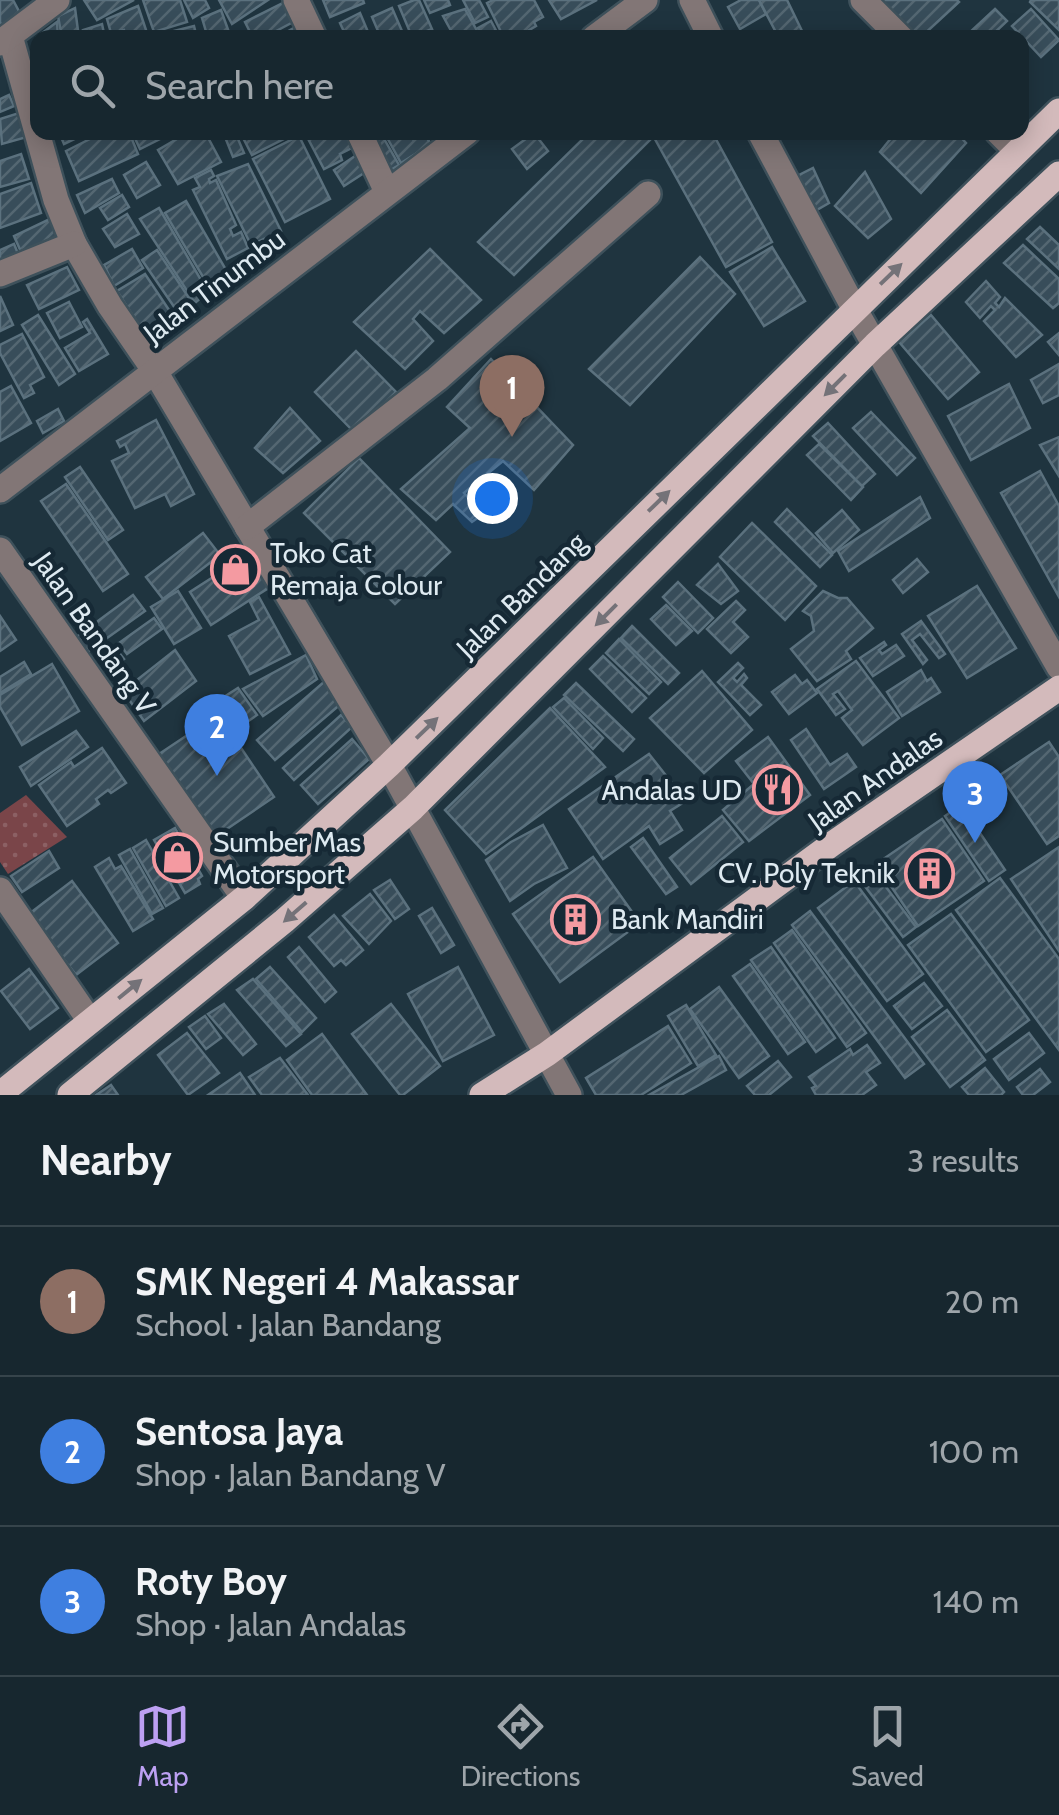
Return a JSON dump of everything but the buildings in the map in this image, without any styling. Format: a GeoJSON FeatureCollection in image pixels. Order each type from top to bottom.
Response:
{"type":"FeatureCollection","features":[{"type":"Feature","properties":{"kind":"main road","name":"Jalan Bandang"},"geometry":{"type":"LineString","coordinates":[[1029,140],[1059,111]]}},
{"type":"Feature","properties":{"kind":"main road","name":"Jalan Bandang"},"geometry":{"type":"LineString","coordinates":[[0,1094],[244,898],[389,766],[1029,140]]}},
{"type":"Feature","properties":{"kind":"main road"},"geometry":{"type":"LineString","coordinates":[[70,1095],[284,921],[413,808],[874,345],[1059,174]]}},
{"type":"Feature","properties":{"kind":"main road","name":"Jalan Andalas"},"geometry":{"type":"LineString","coordinates":[[482,1095],[547,1054],[832,844],[1059,688]]}},
{"type":"Feature","properties":{"kind":"street"},"geometry":{"type":"LineString","coordinates":[[30,118],[5,39],[57,0]]}},
{"type":"Feature","properties":{"kind":"street"},"geometry":{"type":"LineString","coordinates":[[296,0],[310,30]]}},
{"type":"Feature","properties":{"kind":"street"},"geometry":{"type":"LineString","coordinates":[[605,30],[644,0]]}},
{"type":"Feature","properties":{"kind":"street"},"geometry":{"type":"LineString","coordinates":[[692,0],[707,30]]}},
{"type":"Feature","properties":{"kind":"street"},"geometry":{"type":"LineString","coordinates":[[863,0],[893,30]]}},
{"type":"Feature","properties":{"kind":"street"},"geometry":{"type":"LineString","coordinates":[[37,140],[74,244],[154,370],[389,766],[569,1095]]}},
{"type":"Feature","properties":{"kind":"street"},"geometry":{"type":"LineString","coordinates":[[363,140],[387,192]]}},
{"type":"Feature","properties":{"kind":"street","name":"Jalan Tinumbu"},"geometry":{"type":"LineString","coordinates":[[0,490],[456,140]]}},
{"type":"Feature","properties":{"kind":"street"},"geometry":{"type":"LineString","coordinates":[[764,140],[854,310],[1059,667]]}},
{"type":"Feature","properties":{"kind":"street"},"geometry":{"type":"LineString","coordinates":[[1006,140],[1017,151]]}},
{"type":"Feature","properties":{"kind":"street"},"geometry":{"type":"LineString","coordinates":[[247,526],[437,379],[648,194]]}},
{"type":"Feature","properties":{"kind":"street"},"geometry":{"type":"LineString","coordinates":[[0,274],[74,244]]}},
{"type":"Feature","properties":{"kind":"street","name":"Jalan Bandang V"},"geometry":{"type":"LineString","coordinates":[[0,550],[244,898]]}},
{"type":"Feature","properties":{"kind":"street"},"geometry":{"type":"LineString","coordinates":[[0,890],[90,1021]]}},
{"type":"Feature","properties":{"kind":"shaded area"},"geometry":{"type":"Polygon","coordinates":[[[26,795],[67,837],[8,874],[0,862],[0,813],[26,795]]]}},
{"type":"Feature","properties":{"kind":"place","name":"SMK Negeri 4 Makassar"},"geometry":{"type":"Point","coordinates":[512,437]}},
{"type":"Feature","properties":{"kind":"place","name":"Toko Cat Remaja Colour"},"geometry":{"type":"Point","coordinates":[235,569]}},
{"type":"Feature","properties":{"kind":"place","name":"Sentosa Jaya"},"geometry":{"type":"Point","coordinates":[217,776]}},
{"type":"Feature","properties":{"kind":"place","name":"Andalas UD"},"geometry":{"type":"Point","coordinates":[777,790]}},
{"type":"Feature","properties":{"kind":"place","name":"Roty Boy"},"geometry":{"type":"Point","coordinates":[975,843]}},
{"type":"Feature","properties":{"kind":"place","name":"Sumber Mas Motorsport"},"geometry":{"type":"Point","coordinates":[178,858]}},
{"type":"Feature","properties":{"kind":"place","name":"CV. Poly Teknik"},"geometry":{"type":"Point","coordinates":[930,873]}},
{"type":"Feature","properties":{"kind":"place","name":"Bank Mandiri"},"geometry":{"type":"Point","coordinates":[576,919]}}]}
